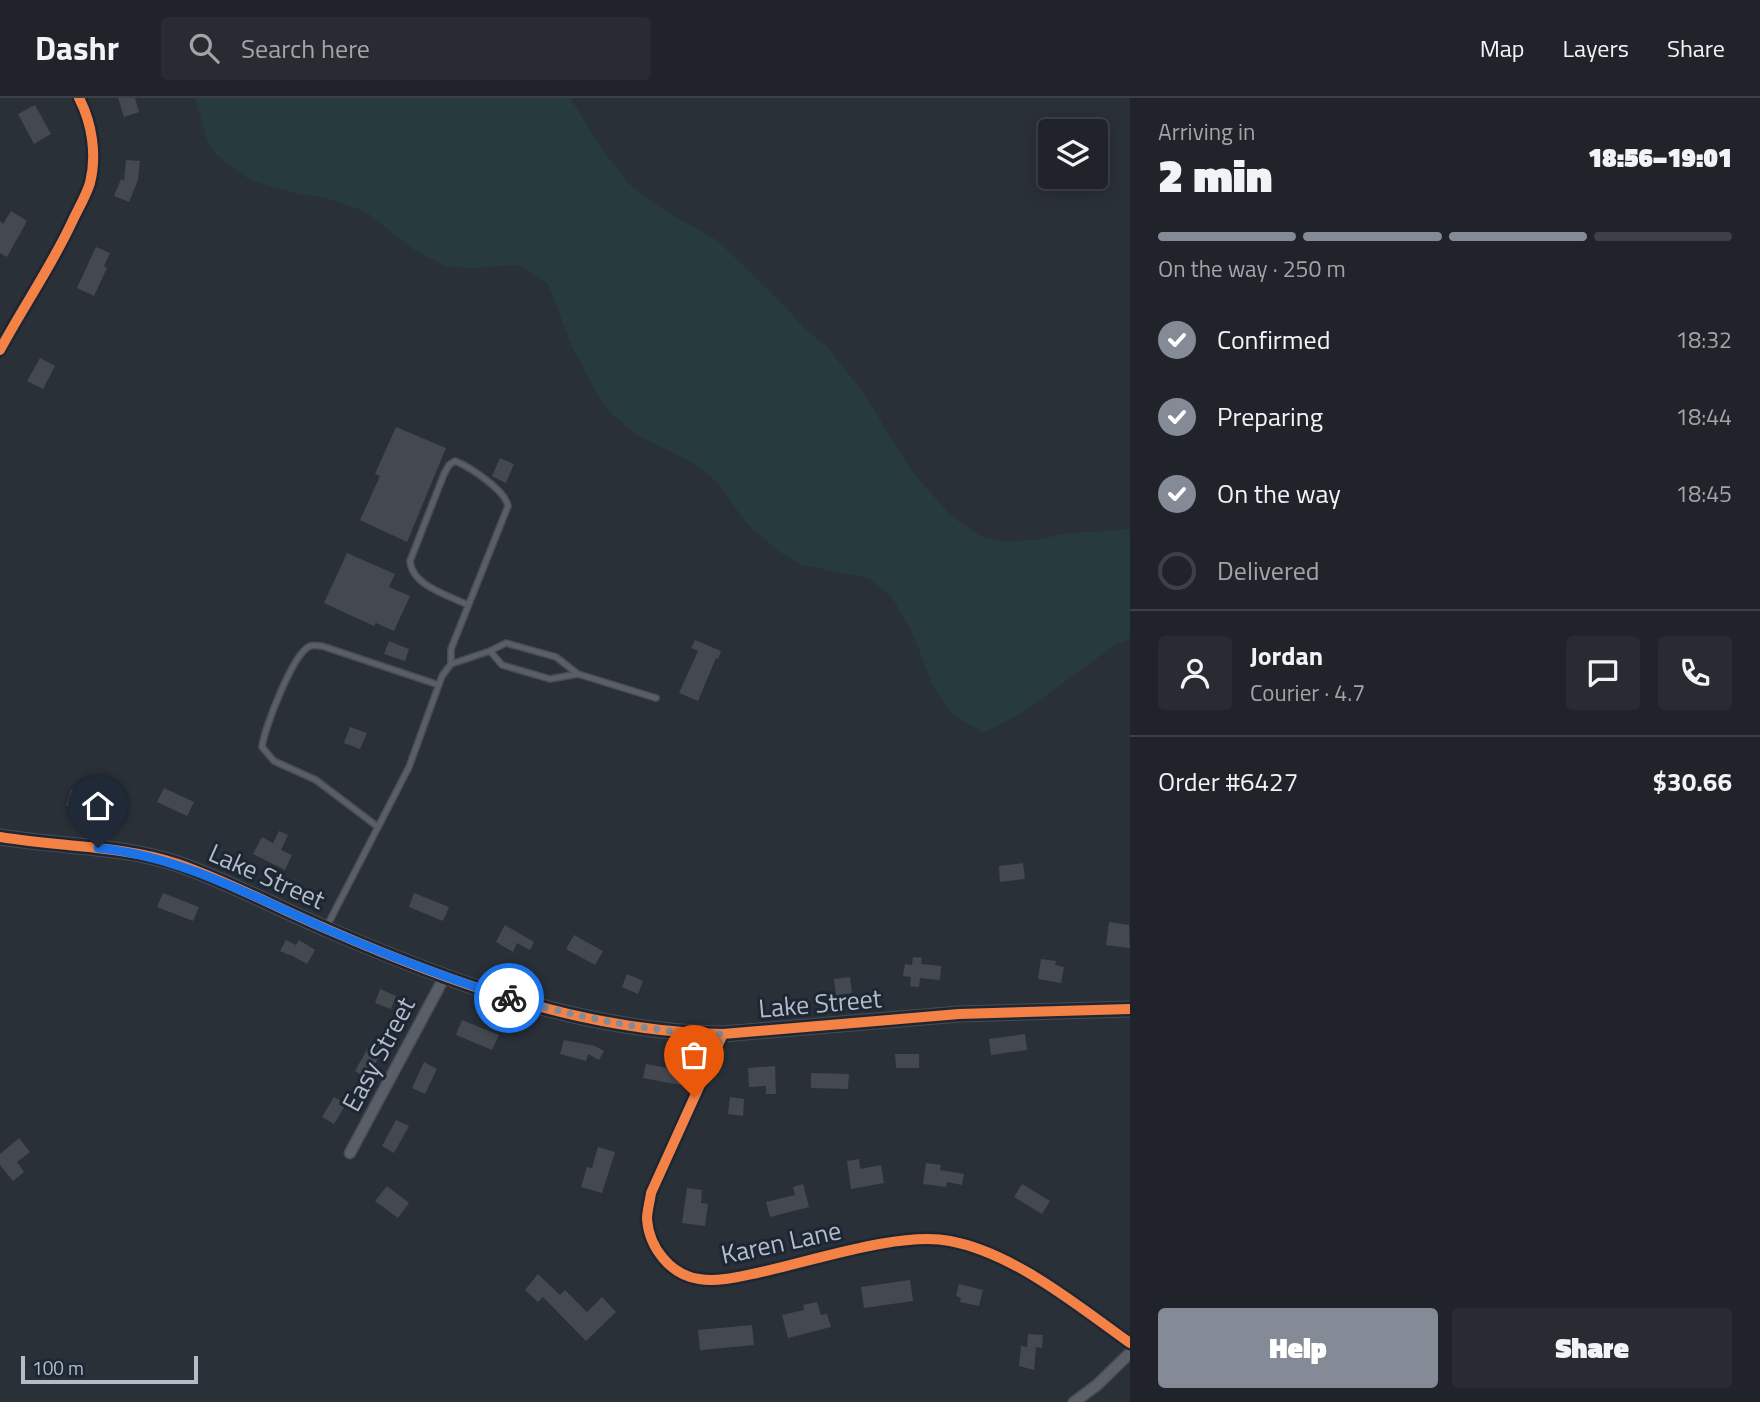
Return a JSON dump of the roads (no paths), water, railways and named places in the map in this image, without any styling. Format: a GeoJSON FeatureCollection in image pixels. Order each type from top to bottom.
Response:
{"type":"FeatureCollection","features":[{"type":"Feature","properties":{"kind":"street"},"geometry":{"type":"LineString","coordinates":[[0,351],[61,246],[90,183],[93,142],[79,98]]}},
{"type":"Feature","properties":{"kind":"street","name":"Lake Street"},"geometry":{"type":"LineString","coordinates":[[0,836],[152,856],[217,880],[326,929],[445,976],[510,998],[617,1024],[685,1034],[723,1034],[959,1014],[1130,1009]]}},
{"type":"Feature","properties":{"kind":"street","name":"Easy Street"},"geometry":{"type":"LineString","coordinates":[[350,1153],[445,976]]}},
{"type":"Feature","properties":{"kind":"street","name":"Karen Lane"},"geometry":{"type":"LineString","coordinates":[[723,1034],[651,1193],[647,1220],[655,1248],[671,1268],[697,1279],[725,1280],[925,1238],[952,1241],[1004,1260],[1074,1303],[1130,1343]]}},
{"type":"Feature","properties":{"kind":"street"},"geometry":{"type":"LineString","coordinates":[[1074,1402],[1097,1385],[1130,1353]]}},
{"type":"Feature","properties":{"kind":"lane"},"geometry":{"type":"LineString","coordinates":[[326,929],[409,767],[439,685],[451,664],[451,649],[508,506],[500,492],[455,461],[444,474],[410,561],[416,578],[468,605]]}},
{"type":"Feature","properties":{"kind":"lane"},"geometry":{"type":"LineString","coordinates":[[451,664],[506,643],[556,657],[578,674],[656,698]]}},
{"type":"Feature","properties":{"kind":"lane"},"geometry":{"type":"LineString","coordinates":[[378,827],[316,780],[274,761],[262,747],[264,733],[295,665],[301,654],[310,646],[322,646],[439,685]]}},
{"type":"Feature","properties":{"kind":"lane"},"geometry":{"type":"LineString","coordinates":[[490,650],[502,665],[550,679],[578,674]]}}]}
